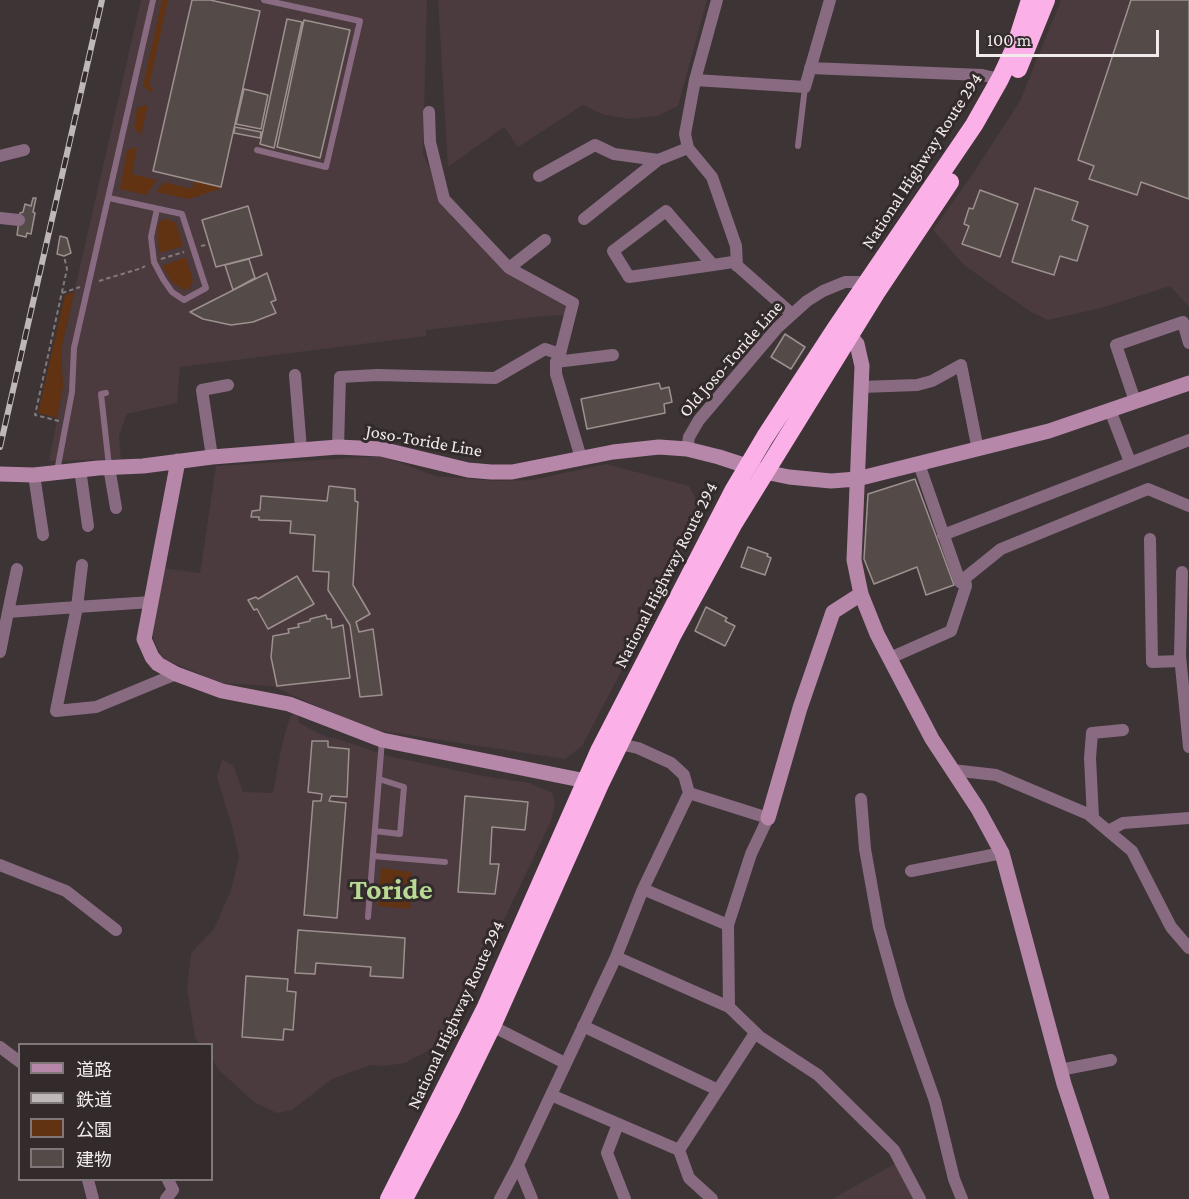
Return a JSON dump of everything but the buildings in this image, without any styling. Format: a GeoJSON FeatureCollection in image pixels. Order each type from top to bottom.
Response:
{"type":"FeatureCollection","features":[{"type":"Feature","properties":{"kind":"highway","name":"National Highway Route 294"},"geometry":{"type":"LineString","coordinates":[[593,782],[620,744],[672,636],[734,524],[850,336],[872,287],[974,125],[1000,79],[1015,47],[1030,0]]}},
{"type":"Feature","properties":{"kind":"highway","name":"National Highway Route 294"},"geometry":{"type":"LineString","coordinates":[[404,1199],[451,1110],[486,1023],[650,650],[747,467],[996,111],[1012,83],[1046,0]]}},
{"type":"Feature","properties":{"kind":"highway","name":"National Highway Route 294"},"geometry":{"type":"LineString","coordinates":[[389,1199],[486,1023]]}},
{"type":"Feature","properties":{"kind":"street"},"geometry":{"type":"LineString","coordinates":[[717,0],[696,80],[685,134],[688,148],[712,177],[736,246],[737,266]]}},
{"type":"Feature","properties":{"kind":"street"},"geometry":{"type":"LineString","coordinates":[[696,80],[805,87],[830,0]]}},
{"type":"Feature","properties":{"kind":"street"},"geometry":{"type":"LineString","coordinates":[[810,68],[982,75],[1000,79]]}},
{"type":"Feature","properties":{"kind":"street"},"geometry":{"type":"LineString","coordinates":[[429,112],[430,142],[444,199],[509,268],[573,303],[556,374],[581,458]]}},
{"type":"Feature","properties":{"kind":"street"},"geometry":{"type":"LineString","coordinates":[[539,177],[595,145],[614,154],[658,159]]}},
{"type":"Feature","properties":{"kind":"street"},"geometry":{"type":"LineString","coordinates":[[584,219],[658,159],[688,148]]}},
{"type":"Feature","properties":{"kind":"street"},"geometry":{"type":"LineString","coordinates":[[0,156],[24,150]]}},
{"type":"Feature","properties":{"kind":"street"},"geometry":{"type":"LineString","coordinates":[[713,265],[666,211],[614,251],[629,277],[713,265],[733,262],[792,315]]}},
{"type":"Feature","properties":{"kind":"street"},"geometry":{"type":"LineString","coordinates":[[0,218],[19,220]]}},
{"type":"Feature","properties":{"kind":"street"},"geometry":{"type":"LineString","coordinates":[[509,268],[545,240]]}},
{"type":"Feature","properties":{"kind":"street","name":"Old Joso-Toride Line"},"geometry":{"type":"LineString","coordinates":[[687,449],[694,426],[777,328],[807,301],[838,284],[858,282],[872,287]]}},
{"type":"Feature","properties":{"kind":"street"},"geometry":{"type":"LineString","coordinates":[[1135,401],[1116,345],[1183,322],[1189,343]]}},
{"type":"Feature","properties":{"kind":"street"},"geometry":{"type":"LineString","coordinates":[[850,336],[857,344],[861,356],[854,560],[861,594],[877,634],[932,739],[978,809],[1002,853],[1060,1070],[1102,1199]]}},
{"type":"Feature","properties":{"kind":"street"},"geometry":{"type":"LineString","coordinates":[[338,447],[340,377],[377,375],[495,378],[545,349],[558,358],[613,355]]}},
{"type":"Feature","properties":{"kind":"street"},"geometry":{"type":"LineString","coordinates":[[861,387],[917,385],[932,381],[961,365],[978,450]]}},
{"type":"Feature","properties":{"kind":"street"},"geometry":{"type":"LineString","coordinates":[[295,375],[301,449]]}},
{"type":"Feature","properties":{"kind":"street","name":"Joso-Toride Line"},"geometry":{"type":"LineString","coordinates":[[0,474],[34,475],[338,447],[381,449],[468,470],[512,472],[581,458],[659,447],[687,449],[765,472],[811,480],[857,479],[1049,431],[1189,383]]}},
{"type":"Feature","properties":{"kind":"street"},"geometry":{"type":"LineString","coordinates":[[213,457],[202,390],[228,386]]}},
{"type":"Feature","properties":{"kind":"street"},"geometry":{"type":"LineString","coordinates":[[1110,410],[1130,462]]}},
{"type":"Feature","properties":{"kind":"street"},"geometry":{"type":"LineString","coordinates":[[943,535],[1189,440]]}},
{"type":"Feature","properties":{"kind":"street"},"geometry":{"type":"LineString","coordinates":[[178,461],[144,639],[158,664],[176,674],[222,691],[289,704],[382,740],[593,782]]}},
{"type":"Feature","properties":{"kind":"street"},"geometry":{"type":"LineString","coordinates":[[919,464],[960,582],[1001,549],[1148,489],[1189,506]]}},
{"type":"Feature","properties":{"kind":"street"},"geometry":{"type":"LineString","coordinates":[[109,467],[116,508]]}},
{"type":"Feature","properties":{"kind":"street"},"geometry":{"type":"LineString","coordinates":[[80,469],[88,526]]}},
{"type":"Feature","properties":{"kind":"street"},"geometry":{"type":"LineString","coordinates":[[34,475],[43,535]]}},
{"type":"Feature","properties":{"kind":"street"},"geometry":{"type":"LineString","coordinates":[[1150,538],[1152,662],[1180,661]]}},
{"type":"Feature","properties":{"kind":"street"},"geometry":{"type":"LineString","coordinates":[[82,565],[77,607],[57,711],[96,706],[176,674]]}},
{"type":"Feature","properties":{"kind":"street"},"geometry":{"type":"LineString","coordinates":[[0,652],[17,569]]}},
{"type":"Feature","properties":{"kind":"street"},"geometry":{"type":"LineString","coordinates":[[1182,572],[1180,661],[1187,707],[1189,747]]}},
{"type":"Feature","properties":{"kind":"street"},"geometry":{"type":"LineString","coordinates":[[890,658],[951,631],[966,586],[965,579]]}},
{"type":"Feature","properties":{"kind":"street"},"geometry":{"type":"LineString","coordinates":[[729,1007],[728,925],[751,854],[768,818],[800,708],[833,612],[861,594]]}},
{"type":"Feature","properties":{"kind":"street"},"geometry":{"type":"LineString","coordinates":[[8,612],[151,602]]}},
{"type":"Feature","properties":{"kind":"street"},"geometry":{"type":"LineString","coordinates":[[1093,818],[1090,758],[1092,733],[1123,730]]}},
{"type":"Feature","properties":{"kind":"street"},"geometry":{"type":"LineString","coordinates":[[500,1199],[616,957],[643,889],[689,793],[684,775],[672,763],[638,748],[620,744]]}},
{"type":"Feature","properties":{"kind":"street"},"geometry":{"type":"LineString","coordinates":[[952,770],[996,775],[1088,814],[1132,851],[1171,927],[1189,948]]}},
{"type":"Feature","properties":{"kind":"street"},"geometry":{"type":"LineString","coordinates":[[689,793],[768,818]]}},
{"type":"Feature","properties":{"kind":"street"},"geometry":{"type":"LineString","coordinates":[[861,799],[865,849],[879,927],[900,1002],[935,1101],[954,1179],[962,1199]]}},
{"type":"Feature","properties":{"kind":"street"},"geometry":{"type":"LineString","coordinates":[[1108,831],[1123,823],[1189,818]]}},
{"type":"Feature","properties":{"kind":"street"},"geometry":{"type":"LineString","coordinates":[[911,871],[1002,853]]}},
{"type":"Feature","properties":{"kind":"street"},"geometry":{"type":"LineString","coordinates":[[0,865],[66,891],[116,930]]}},
{"type":"Feature","properties":{"kind":"street"},"geometry":{"type":"LineString","coordinates":[[643,889],[728,925]]}},
{"type":"Feature","properties":{"kind":"street"},"geometry":{"type":"LineString","coordinates":[[616,957],[729,1007],[755,1033],[818,1075],[894,1150],[920,1199]]}},
{"type":"Feature","properties":{"kind":"street"},"geometry":{"type":"LineString","coordinates":[[486,1023],[565,1063]]}},
{"type":"Feature","properties":{"kind":"street"},"geometry":{"type":"LineString","coordinates":[[583,1026],[718,1090]]}},
{"type":"Feature","properties":{"kind":"street"},"geometry":{"type":"LineString","coordinates":[[679,1150],[755,1033]]}},
{"type":"Feature","properties":{"kind":"street"},"geometry":{"type":"LineString","coordinates":[[0,1047],[18,1060]]}},
{"type":"Feature","properties":{"kind":"street"},"geometry":{"type":"LineString","coordinates":[[1060,1070],[1111,1060]]}},
{"type":"Feature","properties":{"kind":"street"},"geometry":{"type":"LineString","coordinates":[[551,1095],[679,1150],[688,1178],[712,1199]]}},
{"type":"Feature","properties":{"kind":"street"},"geometry":{"type":"LineString","coordinates":[[618,1124],[607,1154],[625,1199]]}},
{"type":"Feature","properties":{"kind":"street"},"geometry":{"type":"LineString","coordinates":[[518,1165],[532,1199]]}},
{"type":"Feature","properties":{"kind":"street"},"geometry":{"type":"LineString","coordinates":[[88,1181],[93,1199]]}},
{"type":"Feature","properties":{"kind":"street"},"geometry":{"type":"LineString","coordinates":[[166,1199],[173,1190],[169,1181]]}},
{"type":"Feature","properties":{"kind":"lane"},"geometry":{"type":"LineString","coordinates":[[57,472],[72,392],[74,348],[153,0]]}},
{"type":"Feature","properties":{"kind":"lane"},"geometry":{"type":"LineString","coordinates":[[257,150],[326,167],[360,21],[264,0]]}},
{"type":"Feature","properties":{"kind":"lane"},"geometry":{"type":"LineString","coordinates":[[798,146],[805,87]]}},
{"type":"Feature","properties":{"kind":"lane"},"geometry":{"type":"LineString","coordinates":[[109,198],[182,214],[206,288],[184,300],[172,292],[156,268],[151,237],[157,209]]}},
{"type":"Feature","properties":{"kind":"lane"},"geometry":{"type":"LineString","coordinates":[[106,393],[101,394],[109,467]]}},
{"type":"Feature","properties":{"kind":"lane"},"geometry":{"type":"LineString","coordinates":[[368,917],[382,740]]}},
{"type":"Feature","properties":{"kind":"lane"},"geometry":{"type":"LineString","coordinates":[[375,831],[400,834],[404,787],[379,778]]}},
{"type":"Feature","properties":{"kind":"lane"},"geometry":{"type":"LineString","coordinates":[[373,856],[445,862]]}},
{"type":"Feature","properties":{"kind":"path"},"geometry":{"type":"LineString","coordinates":[[62,292],[142,268],[154,261],[209,244]]}},
{"type":"Feature","properties":{"kind":"path"},"geometry":{"type":"LineString","coordinates":[[64,256],[68,269],[35,415],[67,423]]}},
{"type":"Feature","properties":{"kind":"shaded area"},"geometry":{"type":"Polygon","coordinates":[[[141,0],[427,0],[423,154],[452,217],[497,263],[568,307],[566,315],[426,330],[426,336],[180,367],[177,403],[127,414],[119,436],[121,459],[49,461],[63,387],[61,350],[141,0]]]}},
{"type":"Feature","properties":{"kind":"shaded area"},"geometry":{"type":"Polygon","coordinates":[[[438,0],[707,0],[678,106],[657,116],[630,119],[605,115],[583,105],[518,147],[504,127],[448,167],[438,0]]]}},
{"type":"Feature","properties":{"kind":"shaded area"},"geometry":{"type":"Polygon","coordinates":[[[1061,0],[1189,0],[1189,307],[1170,286],[1105,307],[1048,320],[1031,312],[965,266],[933,230],[1020,101],[1061,0]]]}},
{"type":"Feature","properties":{"kind":"shaded area"},"geometry":{"type":"Polygon","coordinates":[[[383,456],[435,476],[496,481],[532,480],[606,464],[689,486],[704,514],[582,746],[565,759],[368,729],[272,686],[221,683],[164,659],[159,651],[150,630],[162,568],[200,573],[216,466],[383,456]]]}},
{"type":"Feature","properties":{"kind":"shaded area"},"geometry":{"type":"Polygon","coordinates":[[[296,713],[299,723],[329,738],[332,737],[388,756],[483,776],[530,783],[552,793],[555,802],[551,821],[443,1048],[437,1046],[405,1063],[371,1065],[332,1079],[292,1110],[277,1113],[254,1102],[219,1070],[213,1061],[213,1043],[199,1043],[195,1038],[187,988],[191,953],[214,929],[231,890],[239,858],[217,777],[222,760],[233,765],[243,792],[273,793],[282,744],[290,717],[296,713]]]}},
{"type":"Feature","properties":{"kind":"shaded area"},"geometry":{"type":"Polygon","coordinates":[[[900,1161],[920,1199],[832,1199],[900,1161]]]}},
{"type":"Feature","properties":{"kind":"green space"},"geometry":{"type":"Polygon","coordinates":[[[162,0],[168,0],[149,86],[153,88],[152,93],[143,86],[162,0]]]}},
{"type":"Feature","properties":{"kind":"green space"},"geometry":{"type":"Polygon","coordinates":[[[148,105],[141,135],[134,128],[137,108],[148,105]]]}},
{"type":"Feature","properties":{"kind":"green space"},"geometry":{"type":"Polygon","coordinates":[[[137,147],[132,174],[157,180],[146,195],[120,189],[127,150],[137,147]]]}},
{"type":"Feature","properties":{"kind":"green space"},"geometry":{"type":"Polygon","coordinates":[[[194,181],[221,187],[189,199],[156,192],[164,182],[192,189],[194,181]]]}},
{"type":"Feature","properties":{"kind":"green space"},"geometry":{"type":"Polygon","coordinates":[[[167,219],[176,223],[183,246],[159,253],[157,228],[160,221],[167,219]]]}},
{"type":"Feature","properties":{"kind":"green space"},"geometry":{"type":"Polygon","coordinates":[[[186,257],[193,281],[189,289],[185,290],[173,283],[162,266],[186,257]]]}},
{"type":"Feature","properties":{"kind":"green space"},"geometry":{"type":"Polygon","coordinates":[[[74,292],[61,350],[63,387],[57,418],[38,413],[65,295],[74,292]]]}},
{"type":"Feature","properties":{"kind":"green space"},"geometry":{"type":"Polygon","coordinates":[[[381,868],[412,872],[410,909],[378,906],[381,868]]]}},
{"type":"Feature","properties":{"kind":"railway"},"geometry":{"type":"LineString","coordinates":[[0,447],[102,0]]}},
{"type":"Feature","properties":{"kind":"district","name":"Toride"},"geometry":{"type":"Point","coordinates":[391,890]}}]}
